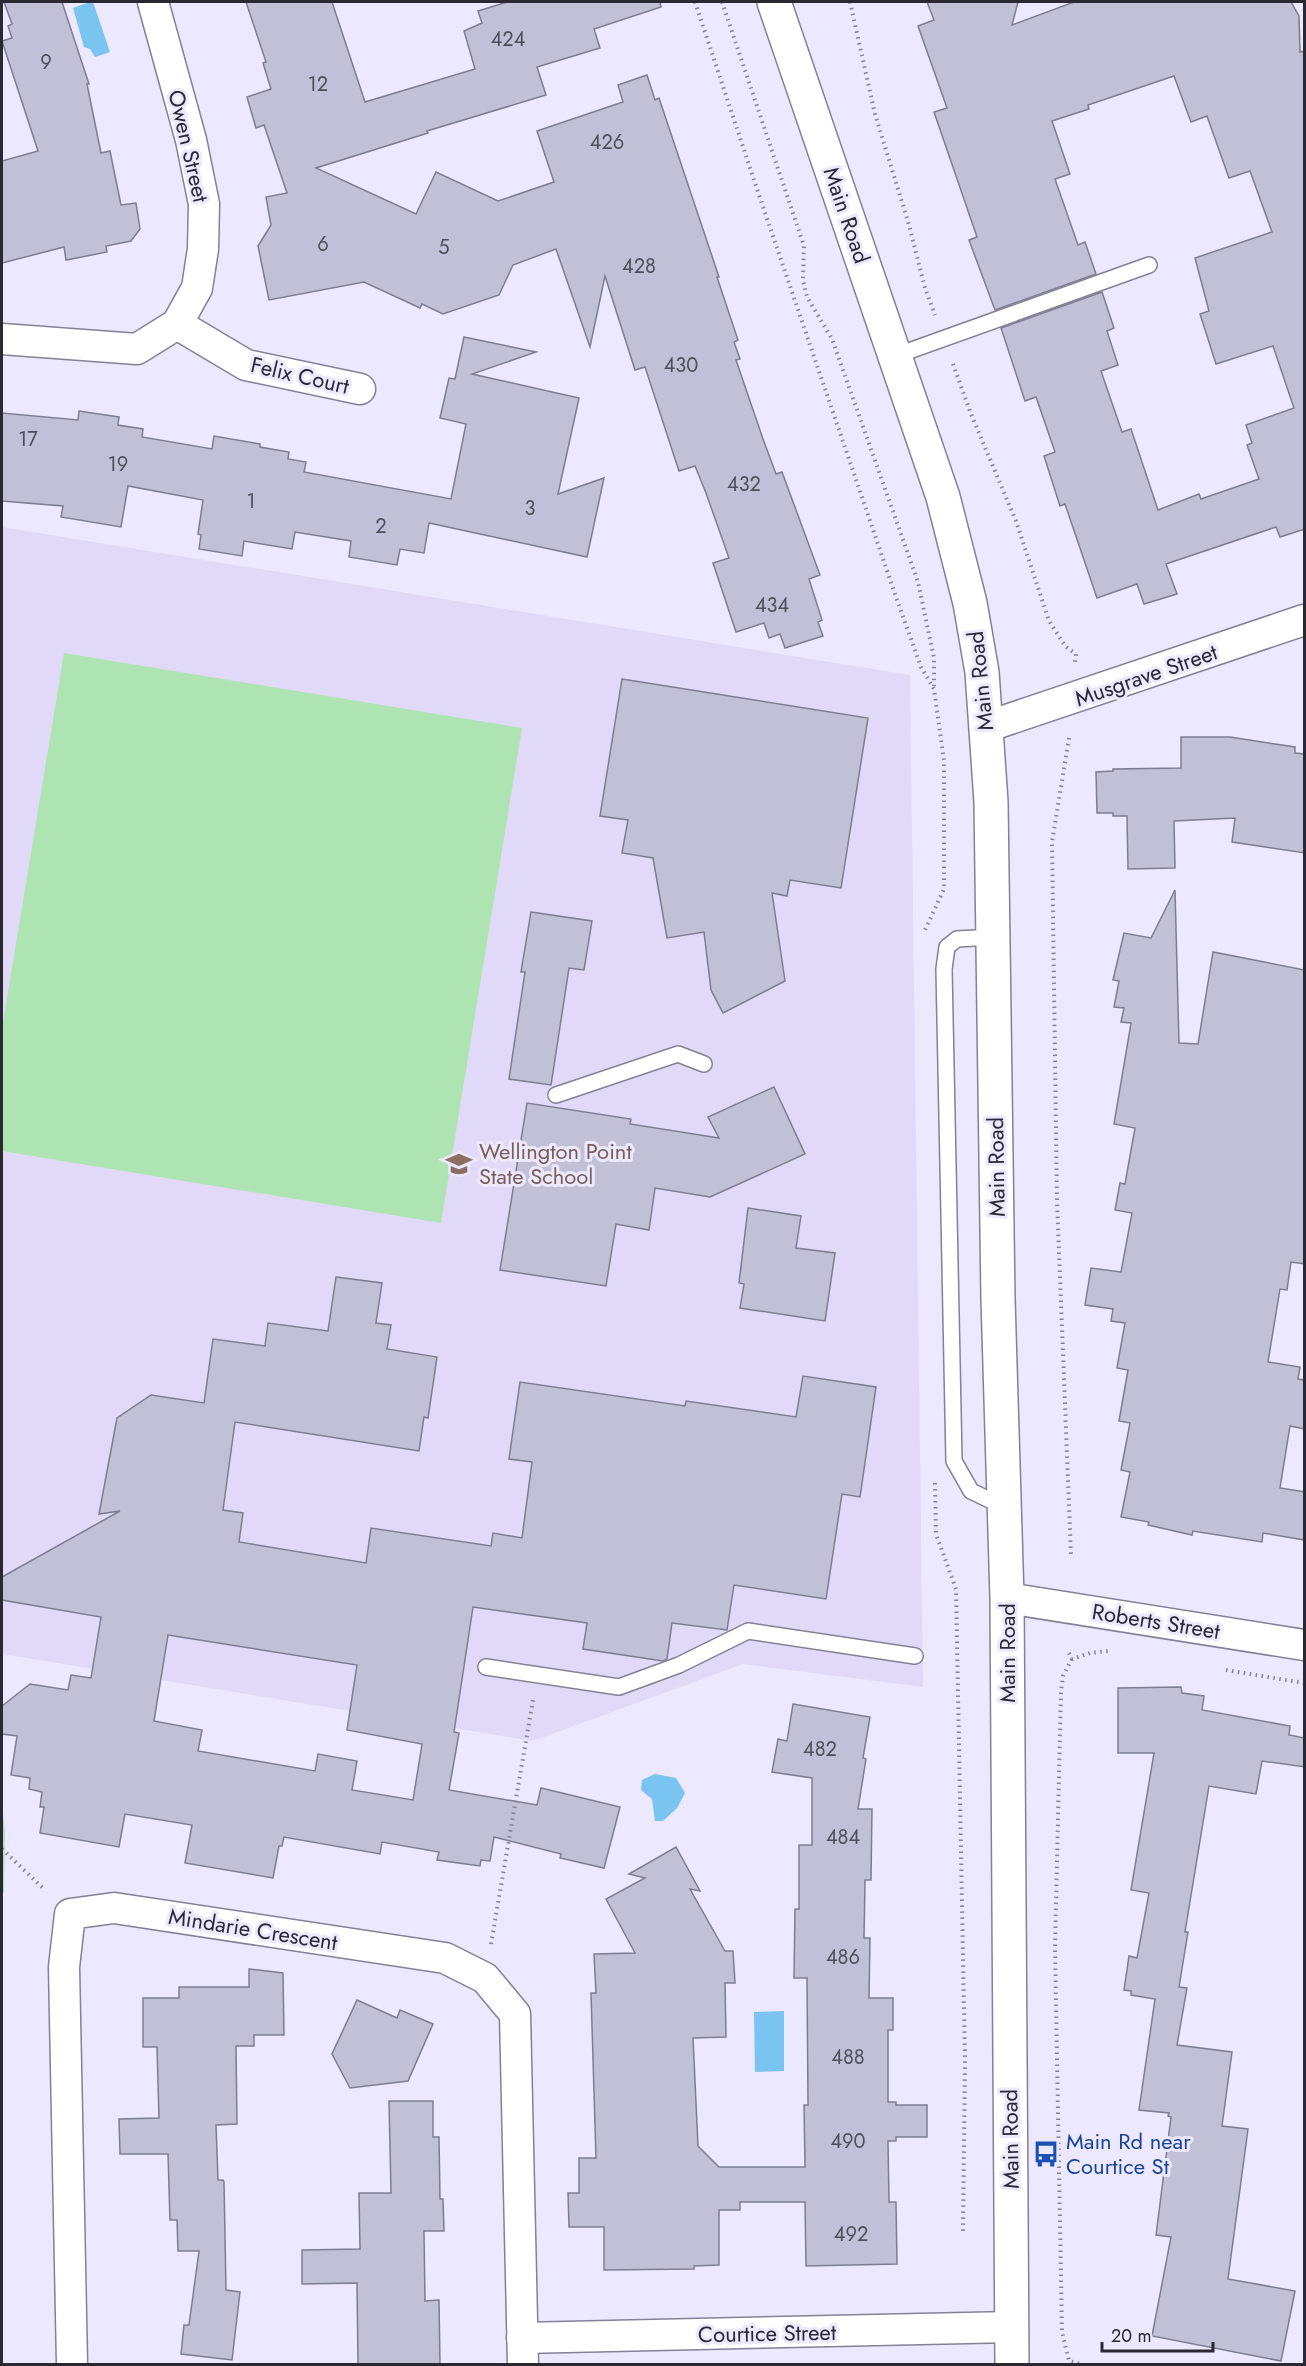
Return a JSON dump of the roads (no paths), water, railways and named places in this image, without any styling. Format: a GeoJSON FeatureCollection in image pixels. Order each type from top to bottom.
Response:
{"type":"FeatureCollection","features":[{"type":"Feature","properties":{"kind":"main road","name":"Main Road"},"geometry":{"type":"LineString","coordinates":[[774,2],[943,497],[970,603],[982,672],[991,802],[998,1299],[1007,1598],[1012,2364]]}},
{"type":"Feature","properties":{"kind":"street","name":"Owen Street"},"geometry":{"type":"LineString","coordinates":[[153,2],[191,140],[204,204],[203,249],[197,288],[177,324]]}},
{"type":"Feature","properties":{"kind":"street"},"geometry":{"type":"LineString","coordinates":[[2,339],[137,349],[177,324]]}},
{"type":"Feature","properties":{"kind":"street","name":"Felix Court"},"geometry":{"type":"LineString","coordinates":[[177,324],[246,365],[360,389]]}},
{"type":"Feature","properties":{"kind":"street","name":"Musgrave Street"},"geometry":{"type":"LineString","coordinates":[[986,727],[1305,620]]}},
{"type":"Feature","properties":{"kind":"street","name":"Roberts Street"},"geometry":{"type":"LineString","coordinates":[[1007,1598],[1305,1645]]}},
{"type":"Feature","properties":{"kind":"street","name":"Mindarie Crescent"},"geometry":{"type":"LineString","coordinates":[[72,2364],[64,1967],[70,1914],[114,1908],[445,1958],[485,1978],[515,2014],[523,2351]]}},
{"type":"Feature","properties":{"kind":"street","name":"Courtice Street"},"geometry":{"type":"LineString","coordinates":[[523,2351],[1012,2327]]}},
{"type":"Feature","properties":{"kind":"lane"},"geometry":{"type":"LineString","coordinates":[[895,356],[1149,265]]}},
{"type":"Feature","properties":{"kind":"lane"},"geometry":{"type":"LineString","coordinates":[[993,938],[957,939],[947,947],[944,969],[954,1461],[971,1491],[1004,1507]]}},
{"type":"Feature","properties":{"kind":"lane"},"geometry":{"type":"LineString","coordinates":[[556,1095],[678,1054],[704,1064]]}},
{"type":"Feature","properties":{"kind":"lane"},"geometry":{"type":"LineString","coordinates":[[486,1667],[619,1687],[680,1665],[748,1630],[915,1656]]}},
{"type":"Feature","properties":{"kind":"water"},"geometry":{"type":"Polygon","coordinates":[[[93,2],[110,52],[95,57],[90,49],[84,47],[73,8],[93,2]]]}},
{"type":"Feature","properties":{"kind":"water"},"geometry":{"type":"Polygon","coordinates":[[[655,1774],[676,1778],[685,1793],[677,1808],[663,1821],[655,1821],[652,1799],[641,1790],[642,1780],[655,1774]]]}},
{"type":"Feature","properties":{"kind":"water"},"geometry":{"type":"Polygon","coordinates":[[[784,2011],[784,2071],[755,2072],[754,2012],[784,2011]]]}},
{"type":"Feature","properties":{"kind":"place","name":"Wellington Point State School"},"geometry":{"type":"Point","coordinates":[459,1164]}},
{"type":"Feature","properties":{"kind":"place","name":"Main Rd near Courtice St"},"geometry":{"type":"Point","coordinates":[1046,2154]}}]}
